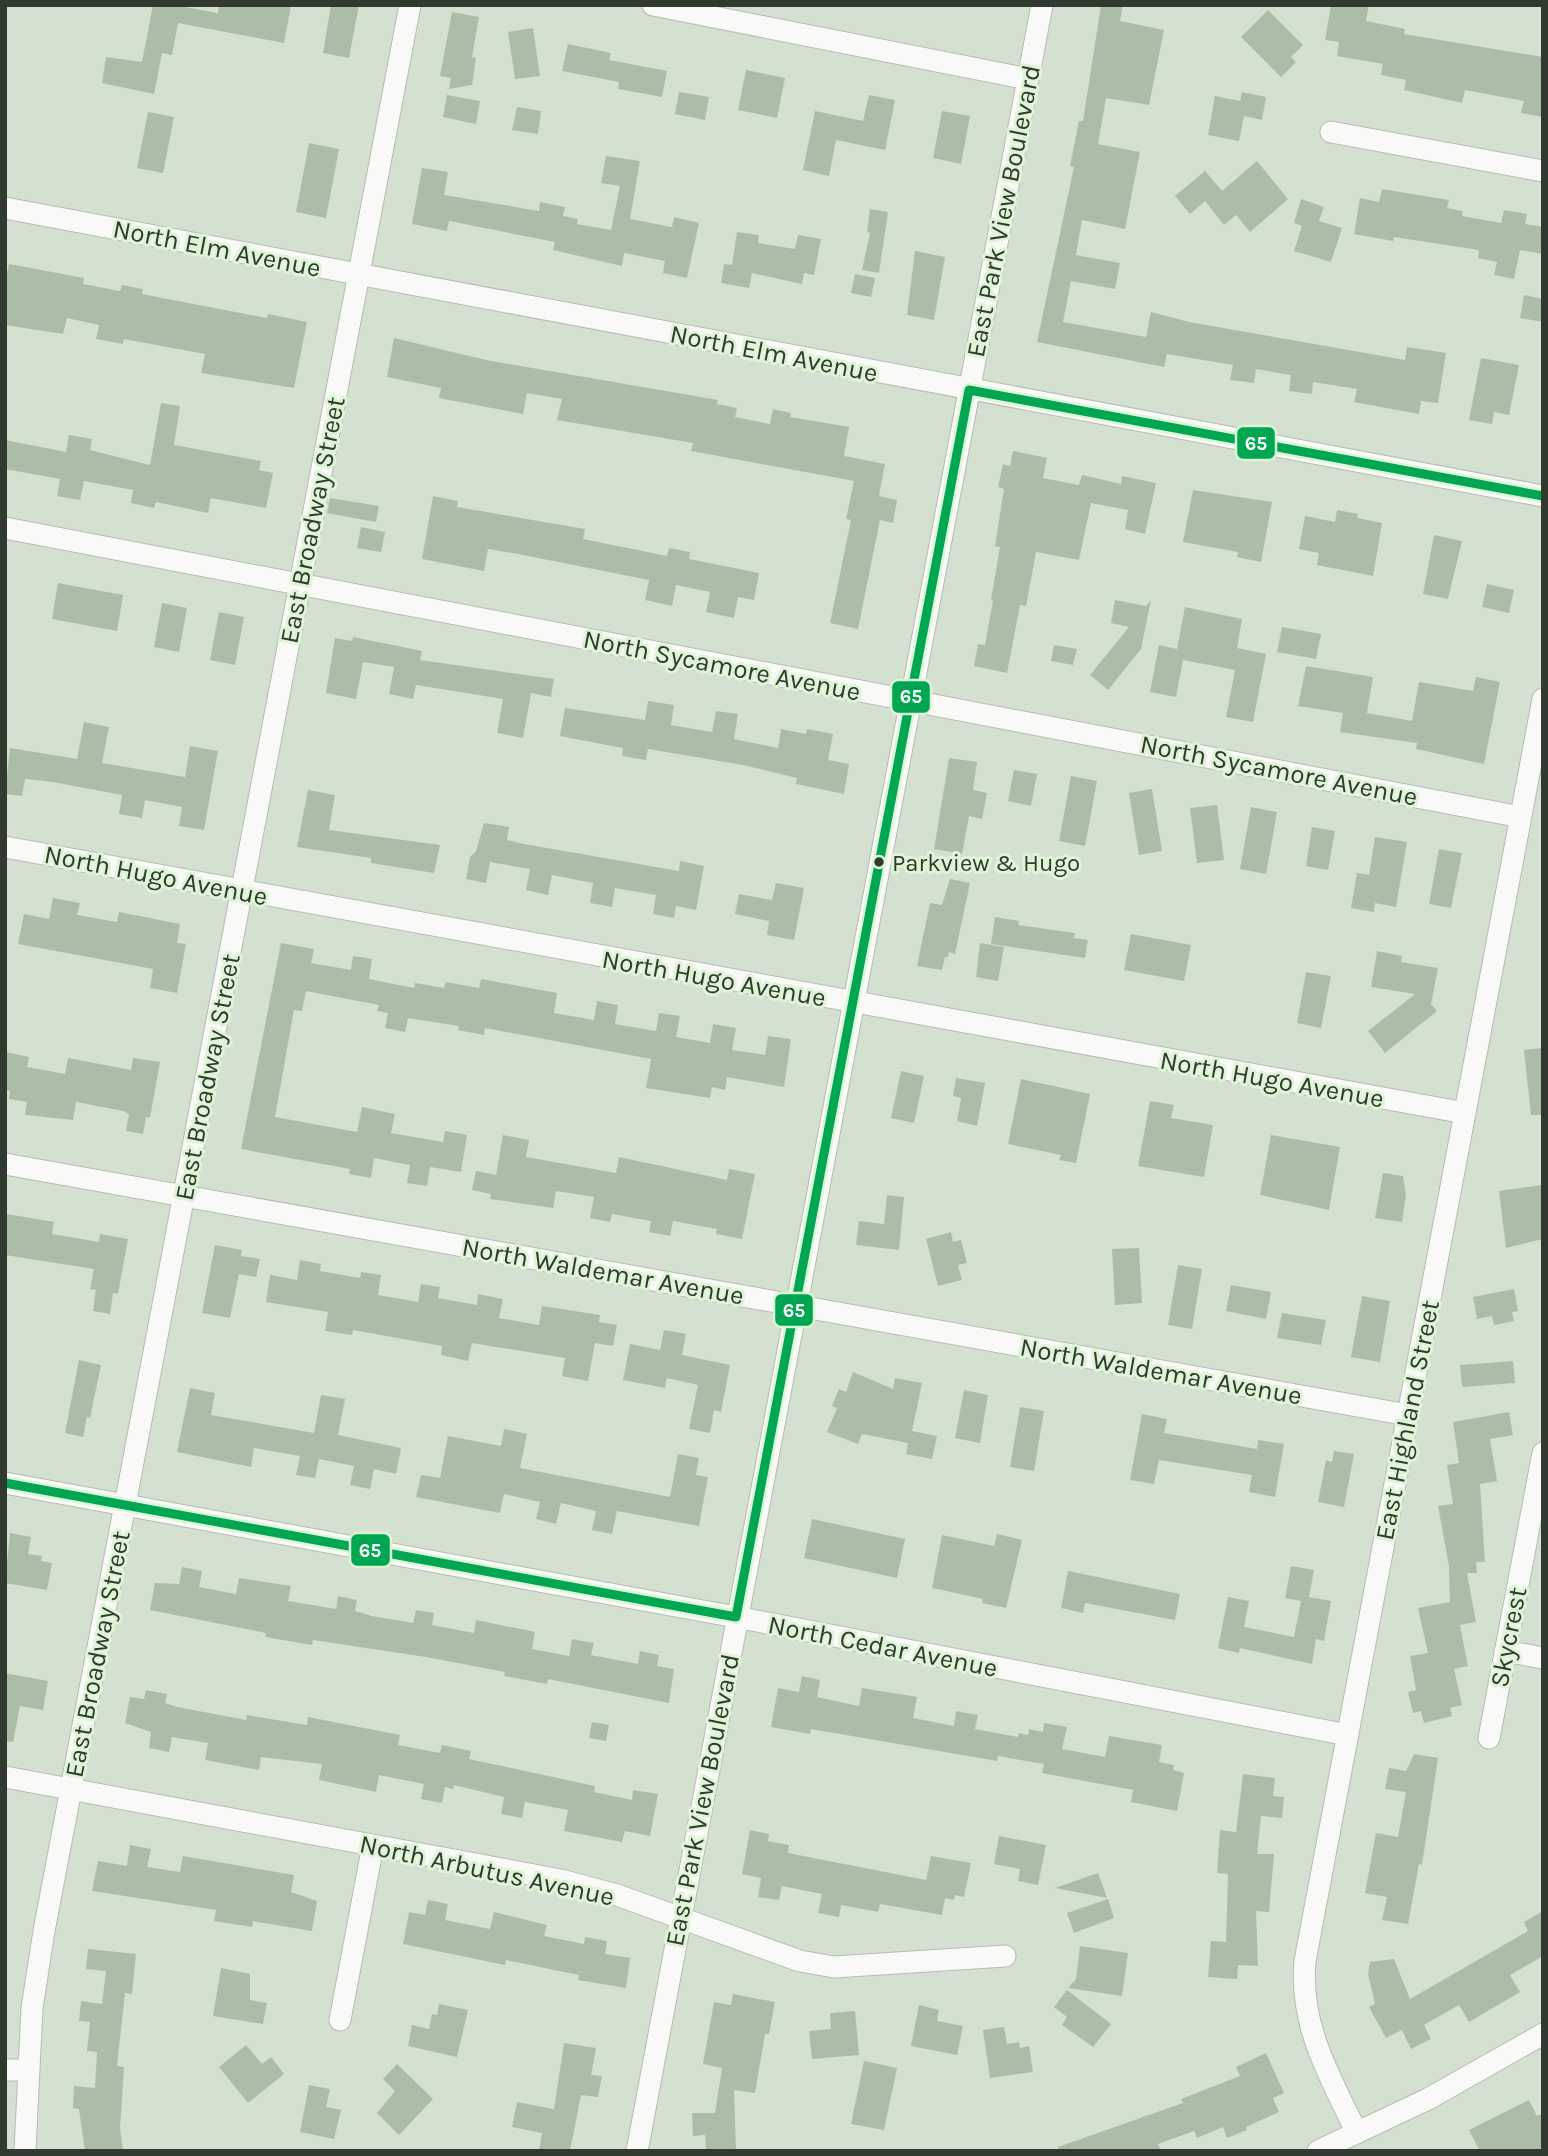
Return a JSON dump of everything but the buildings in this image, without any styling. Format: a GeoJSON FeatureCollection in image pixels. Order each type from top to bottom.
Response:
{"type":"FeatureCollection","features":[{"type":"Feature","properties":{"kind":"street","name":"East Broadway Street"},"geometry":{"type":"LineString","coordinates":[[25,2151],[27,2070],[44,1931],[410,5]]}},
{"type":"Feature","properties":{"kind":"street"},"geometry":{"type":"LineString","coordinates":[[653,5],[1028,79]]}},
{"type":"Feature","properties":{"kind":"street","name":"East Park View Boulevard"},"geometry":{"type":"LineString","coordinates":[[637,2151],[1042,5]]}},
{"type":"Feature","properties":{"kind":"street"},"geometry":{"type":"LineString","coordinates":[[1331,132],[1543,171]]}},
{"type":"Feature","properties":{"kind":"street","name":"North Elm Avenue"},"geometry":{"type":"LineString","coordinates":[[5,208],[1543,496]]}},
{"type":"Feature","properties":{"kind":"street","name":"North Sycamore Avenue"},"geometry":{"type":"LineString","coordinates":[[5,528],[1521,817]]}},
{"type":"Feature","properties":{"kind":"street","name":"East Highland Street"},"geometry":{"type":"LineString","coordinates":[[1357,2133],[1317,2049],[1306,2016],[1303,1987],[1543,699]]}},
{"type":"Feature","properties":{"kind":"street","name":"North Hugo Avenue"},"geometry":{"type":"LineString","coordinates":[[5,847],[1465,1114]]}},
{"type":"Feature","properties":{"kind":"street","name":"North Waldemar Avenue"},"geometry":{"type":"LineString","coordinates":[[5,1164],[1408,1415]]}},
{"type":"Feature","properties":{"kind":"street","name":"Skycrest"},"geometry":{"type":"LineString","coordinates":[[1489,1738],[1543,1453]]}},
{"type":"Feature","properties":{"kind":"street","name":"North Cedar Avenue"},"geometry":{"type":"LineString","coordinates":[[5,1483],[736,1617],[1348,1735]]}},
{"type":"Feature","properties":{"kind":"street"},"geometry":{"type":"LineString","coordinates":[[1505,1651],[1543,1658]]}},
{"type":"Feature","properties":{"kind":"street","name":"North Arbutus Avenue"},"geometry":{"type":"LineString","coordinates":[[5,1777],[561,1880],[617,1895],[800,1961],[834,1967],[1005,1956]]}},
{"type":"Feature","properties":{"kind":"street"},"geometry":{"type":"LineString","coordinates":[[340,2020],[373,1845]]}},
{"type":"Feature","properties":{"kind":"street"},"geometry":{"type":"LineString","coordinates":[[1318,2151],[1428,2099],[1543,2034]]}},
{"type":"Feature","properties":{"kind":"street"},"geometry":{"type":"LineString","coordinates":[[5,2070],[27,2070]]}},
{"type":"Feature","properties":{"kind":"transit line","name":"65"},"geometry":{"type":"LineString","coordinates":[[969,390],[1543,496]]}},
{"type":"Feature","properties":{"kind":"transit line","name":"65"},"geometry":{"type":"LineString","coordinates":[[736,1617],[969,390]]}},
{"type":"Feature","properties":{"kind":"transit line","name":"65"},"geometry":{"type":"LineString","coordinates":[[5,1483],[736,1617]]}},
{"type":"Feature","properties":{"kind":"place","name":"Parkview & Hugo"},"geometry":{"type":"Point","coordinates":[879,862]}}]}
